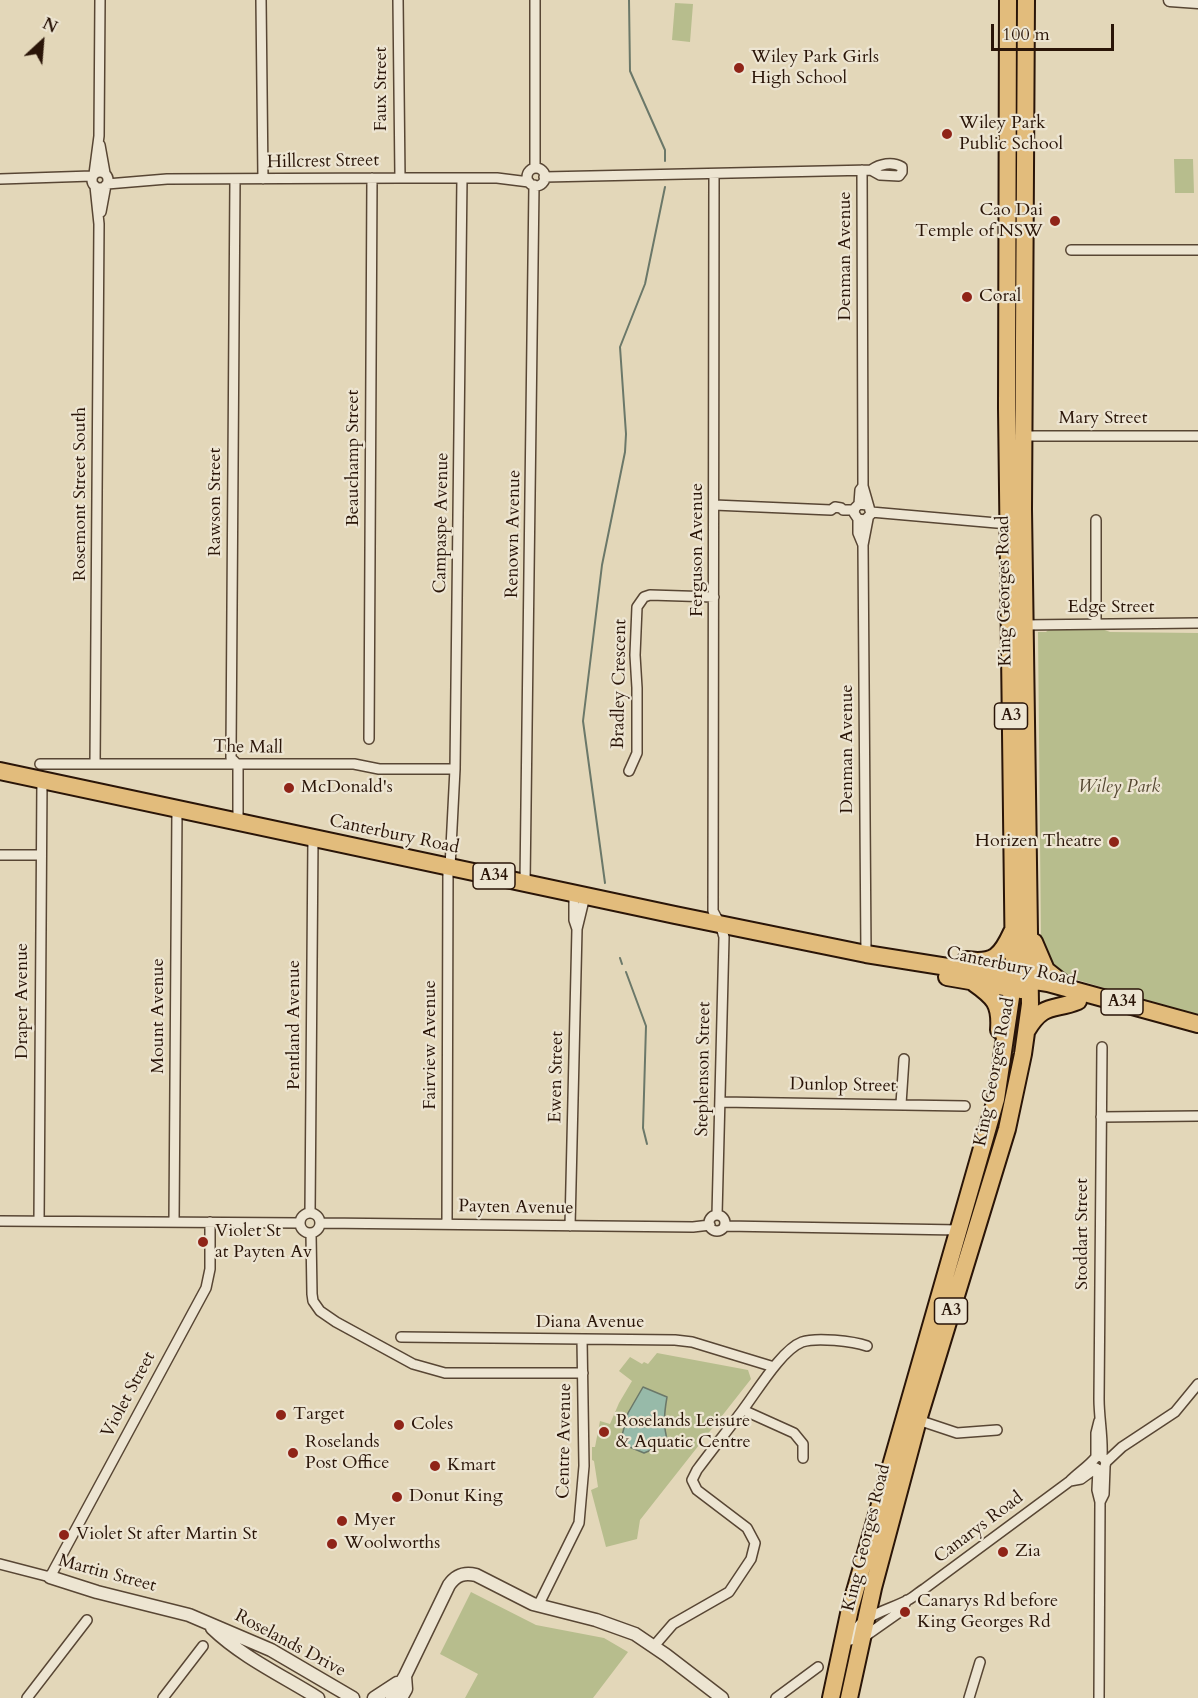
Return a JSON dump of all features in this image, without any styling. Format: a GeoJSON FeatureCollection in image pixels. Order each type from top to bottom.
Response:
{"type":"FeatureCollection","features":[{"type":"Feature","properties":{"kind":"highway","name":"King Georges Road"},"geometry":{"type":"LineString","coordinates":[[849,1698],[873,1588],[918,1420],[1007,1129],[1025,1034],[1022,984],[1024,625],[1016,436],[1008,0]]}},
{"type":"Feature","properties":{"kind":"highway","name":"King Georges Road"},"geometry":{"type":"LineString","coordinates":[[1022,929],[1008,524],[1016,436],[1026,0]]}},
{"type":"Feature","properties":{"kind":"highway","name":"Canterbury Road"},"geometry":{"type":"LineString","coordinates":[[0,771],[41,772],[177,810],[866,954],[1073,994],[1198,1024]]}},
{"type":"Feature","properties":{"kind":"highway"},"geometry":{"type":"LineString","coordinates":[[922,964],[963,960],[986,962],[997,957],[1022,929],[1046,970],[1073,994],[1068,1005],[1049,1008],[1041,1013],[1025,1034]]}},
{"type":"Feature","properties":{"kind":"highway","name":"Canterbury Road"},"geometry":{"type":"LineString","coordinates":[[922,964],[940,975],[972,982],[1022,984]]}},
{"type":"Feature","properties":{"kind":"highway"},"geometry":{"type":"LineString","coordinates":[[972,982],[987,993],[998,1007],[1001,1070]]}},
{"type":"Feature","properties":{"kind":"highway","name":"King Georges Road"},"geometry":{"type":"LineString","coordinates":[[831,1698],[854,1598],[983,1149],[1022,984]]}},
{"type":"Feature","properties":{"kind":"highway","name":"Canterbury Road"},"geometry":{"type":"LineString","coordinates":[[1073,994],[1198,1032]]}},
{"type":"Feature","properties":{"kind":"street","name":"Rosemont Street South"},"geometry":{"type":"LineString","coordinates":[[95,764],[99,224],[93,180],[99,136],[100,0]]}},
{"type":"Feature","properties":{"kind":"street"},"geometry":{"type":"LineString","coordinates":[[261,0],[263,179]]}},
{"type":"Feature","properties":{"kind":"street","name":"Faux Street"},"geometry":{"type":"LineString","coordinates":[[398,0],[400,177]]}},
{"type":"Feature","properties":{"kind":"street"},"geometry":{"type":"LineString","coordinates":[[531,170],[542,171],[543,182],[532,184],[527,177],[531,170],[534,0]]}},
{"type":"Feature","properties":{"kind":"street"},"geometry":{"type":"LineString","coordinates":[[1170,0],[1198,2]]}},
{"type":"Feature","properties":{"kind":"street","name":"Rosemont Street South"},"geometry":{"type":"LineString","coordinates":[[99,136],[106,179],[99,224]]}},
{"type":"Feature","properties":{"kind":"street","name":"Hillcrest Street"},"geometry":{"type":"LineString","coordinates":[[497,178],[531,170]]}},
{"type":"Feature","properties":{"kind":"street","name":"Denman Avenue"},"geometry":{"type":"LineString","coordinates":[[714,174],[866,170],[863,486],[866,492],[863,511],[866,954]]}},
{"type":"Feature","properties":{"kind":"street"},"geometry":{"type":"LineString","coordinates":[[0,179],[93,180],[101,188],[106,179],[99,171],[93,180]]}},
{"type":"Feature","properties":{"kind":"street"},"geometry":{"type":"LineString","coordinates":[[544,177],[714,174]]}},
{"type":"Feature","properties":{"kind":"street","name":"Ferguson Avenue"},"geometry":{"type":"LineString","coordinates":[[714,174],[714,911],[720,924]]}},
{"type":"Feature","properties":{"kind":"street","name":"Beauchamp Street"},"geometry":{"type":"LineString","coordinates":[[369,739],[372,178]]}},
{"type":"Feature","properties":{"kind":"street","name":"Campaspe Avenue"},"geometry":{"type":"LineString","coordinates":[[449,867],[453,850],[455,769],[462,178]]}},
{"type":"Feature","properties":{"kind":"street","name":"Hillcrest Street"},"geometry":{"type":"LineString","coordinates":[[106,179],[497,178],[532,184]]}},
{"type":"Feature","properties":{"kind":"street","name":"Rawson Street"},"geometry":{"type":"LineString","coordinates":[[235,180],[231,758],[238,765],[238,822]]}},
{"type":"Feature","properties":{"kind":"street","name":"Renown Avenue"},"geometry":{"type":"LineString","coordinates":[[525,883],[532,184]]}},
{"type":"Feature","properties":{"kind":"street"},"geometry":{"type":"LineString","coordinates":[[1071,250],[1198,250]]}},
{"type":"Feature","properties":{"kind":"street","name":"Mary Street"},"geometry":{"type":"LineString","coordinates":[[1016,436],[1198,435]]}},
{"type":"Feature","properties":{"kind":"street"},"geometry":{"type":"LineString","coordinates":[[714,505],[831,510],[835,507],[843,510],[1008,524]]}},
{"type":"Feature","properties":{"kind":"street"},"geometry":{"type":"LineString","coordinates":[[1096,520],[1096,624]]}},
{"type":"Feature","properties":{"kind":"street","name":"Bradley Crescent"},"geometry":{"type":"LineString","coordinates":[[629,771],[637,753],[637,688],[634,668],[638,607],[644,597],[650,596],[714,597]]}},
{"type":"Feature","properties":{"kind":"street","name":"Edge Street"},"geometry":{"type":"LineString","coordinates":[[1024,625],[1198,623]]}},
{"type":"Feature","properties":{"kind":"street","name":"The Mall"},"geometry":{"type":"LineString","coordinates":[[41,772],[95,764],[108,766],[214,763],[238,765],[354,764],[380,769],[455,769]]}},
{"type":"Feature","properties":{"kind":"street","name":"Draper Avenue"},"geometry":{"type":"LineString","coordinates":[[39,1221],[41,772]]}},
{"type":"Feature","properties":{"kind":"street","name":"Mount Avenue"},"geometry":{"type":"LineString","coordinates":[[174,1222],[177,810]]}},
{"type":"Feature","properties":{"kind":"street","name":"Pentland Avenue"},"geometry":{"type":"LineString","coordinates":[[310,1213],[313,838]]}},
{"type":"Feature","properties":{"kind":"street"},"geometry":{"type":"LineString","coordinates":[[0,855],[41,855]]}},
{"type":"Feature","properties":{"kind":"street","name":"Fairview Avenue"},"geometry":{"type":"LineString","coordinates":[[447,1223],[449,867]]}},
{"type":"Feature","properties":{"kind":"street","name":"Ewen Street"},"geometry":{"type":"LineString","coordinates":[[570,1226],[577,929],[574,920],[579,895]]}},
{"type":"Feature","properties":{"kind":"street","name":"Stephenson Street"},"geometry":{"type":"LineString","coordinates":[[717,1215],[724,938],[720,924]]}},
{"type":"Feature","properties":{"kind":"street","name":"Stoddart Street"},"geometry":{"type":"LineString","coordinates":[[1099,1698],[1100,1502],[1097,1490],[1103,1438],[1099,1421],[1102,1047]]}},
{"type":"Feature","properties":{"kind":"street"},"geometry":{"type":"LineString","coordinates":[[901,1104],[904,1059]]}},
{"type":"Feature","properties":{"kind":"street","name":"Dunlop Street"},"geometry":{"type":"LineString","coordinates":[[721,1102],[965,1106]]}},
{"type":"Feature","properties":{"kind":"street"},"geometry":{"type":"LineString","coordinates":[[1101,1117],[1198,1116]]}},
{"type":"Feature","properties":{"kind":"street"},"geometry":{"type":"LineString","coordinates":[[310,1213],[319,1217],[321,1223],[317,1232],[311,1234],[302,1230],[300,1223],[304,1215],[310,1213]]}},
{"type":"Feature","properties":{"kind":"street"},"geometry":{"type":"LineString","coordinates":[[725,1226],[724,1218],[717,1215],[712,1217],[710,1225],[718,1231],[725,1226],[959,1230]]}},
{"type":"Feature","properties":{"kind":"street"},"geometry":{"type":"LineString","coordinates":[[0,1221],[300,1223]]}},
{"type":"Feature","properties":{"kind":"street","name":"Violet Street"},"geometry":{"type":"LineString","coordinates":[[50,1577],[206,1288],[210,1269],[210,1222]]}},
{"type":"Feature","properties":{"kind":"street","name":"Payten Avenue"},"geometry":{"type":"LineString","coordinates":[[321,1223],[693,1227],[710,1225]]}},
{"type":"Feature","properties":{"kind":"street"},"geometry":{"type":"LineString","coordinates":[[311,1234],[313,1301],[320,1311],[385,1350],[413,1364],[445,1373],[583,1373]]}},
{"type":"Feature","properties":{"kind":"street","name":"Diana Avenue"},"geometry":{"type":"LineString","coordinates":[[402,1337],[675,1340],[692,1342],[774,1367]]}},
{"type":"Feature","properties":{"kind":"street","name":"Centre Avenue"},"geometry":{"type":"LineString","coordinates":[[538,1606],[579,1523],[584,1466],[582,1339]]}},
{"type":"Feature","properties":{"kind":"street"},"geometry":{"type":"LineString","coordinates":[[654,1646],[673,1624],[729,1592],[751,1559],[755,1543],[747,1528],[697,1490],[692,1480],[697,1470],[774,1367],[793,1348],[803,1342],[857,1343],[867,1346]]}},
{"type":"Feature","properties":{"kind":"street","name":"Canarys Road"},"geometry":{"type":"LineString","coordinates":[[1071,1481],[1085,1476],[1113,1449],[1122,1447],[1175,1412],[1198,1384]]}},
{"type":"Feature","properties":{"kind":"street"},"geometry":{"type":"LineString","coordinates":[[743,1410],[794,1433],[803,1444],[803,1458]]}},
{"type":"Feature","properties":{"kind":"street"},"geometry":{"type":"LineString","coordinates":[[918,1420],[957,1432],[997,1430]]}},
{"type":"Feature","properties":{"kind":"street","name":"Stoddart Street"},"geometry":{"type":"LineString","coordinates":[[1099,1421],[1095,1433],[1104,1494],[1100,1502]]}},
{"type":"Feature","properties":{"kind":"street"},"geometry":{"type":"LineString","coordinates":[[1103,1438],[1110,1445],[1122,1447]]}},
{"type":"Feature","properties":{"kind":"street","name":"Canarys Road"},"geometry":{"type":"LineString","coordinates":[[836,1671],[847,1658],[855,1628],[866,1620],[907,1600],[1071,1481],[1078,1472],[1100,1462]]}},
{"type":"Feature","properties":{"kind":"street","name":"Stoddart Street"},"geometry":{"type":"LineString","coordinates":[[1085,1476],[1097,1490]]}},
{"type":"Feature","properties":{"kind":"street","name":"Martin Street"},"geometry":{"type":"LineString","coordinates":[[0,1564],[204,1621]]}},
{"type":"Feature","properties":{"kind":"street"},"geometry":{"type":"LineString","coordinates":[[392,1698],[449,1585],[459,1575],[466,1573],[476,1575],[538,1606],[617,1626],[654,1646],[722,1698]]}},
{"type":"Feature","properties":{"kind":"street"},"geometry":{"type":"LineString","coordinates":[[873,1588],[880,1602],[887,1605],[896,1604]]}},
{"type":"Feature","properties":{"kind":"street","name":"Canarys Road"},"geometry":{"type":"LineString","coordinates":[[862,1639],[901,1611],[907,1600]]}},
{"type":"Feature","properties":{"kind":"street"},"geometry":{"type":"LineString","coordinates":[[27,1698],[87,1620]]}},
{"type":"Feature","properties":{"kind":"street","name":"Roselands Drive"},"geometry":{"type":"LineString","coordinates":[[204,1621],[271,1650],[353,1697]]}},
{"type":"Feature","properties":{"kind":"street","name":"Roselands Drive"},"geometry":{"type":"LineString","coordinates":[[204,1621],[231,1644],[318,1698]]}},
{"type":"Feature","properties":{"kind":"street"},"geometry":{"type":"LineString","coordinates":[[164,1698],[203,1646]]}},
{"type":"Feature","properties":{"kind":"street"},"geometry":{"type":"LineString","coordinates":[[969,1698],[980,1662]]}},
{"type":"Feature","properties":{"kind":"street"},"geometry":{"type":"LineString","coordinates":[[776,1698],[818,1667]]}},
{"type":"Feature","properties":{"kind":"street"},"geometry":{"type":"LineString","coordinates":[[374,1698],[393,1688],[405,1676]]}},
{"type":"Feature","properties":{"kind":"street"},"geometry":{"type":"LineString","coordinates":[[402,1698],[406,1689],[405,1676]]}},
{"type":"Feature","properties":{"kind":"green space"},"geometry":{"type":"Polygon","coordinates":[[[675,3],[693,4],[690,42],[672,40],[675,3]]]}},
{"type":"Feature","properties":{"kind":"green space"},"geometry":{"type":"Polygon","coordinates":[[[1174,159],[1193,159],[1194,193],[1175,193],[1174,159]]]}},
{"type":"Feature","properties":{"kind":"green space","name":"Wiley Park"},"geometry":{"type":"Polygon","coordinates":[[[1049,629],[1198,633],[1198,1016],[1061,975],[1046,959],[1041,942],[1038,632],[1046,632],[1049,629]]]}},
{"type":"Feature","properties":{"kind":"green space"},"geometry":{"type":"Polygon","coordinates":[[[657,1353],[748,1370],[751,1379],[640,1520],[637,1539],[606,1547],[591,1490],[598,1487],[592,1460],[592,1447],[595,1447],[600,1421],[610,1424],[632,1381],[619,1371],[630,1357],[642,1364],[644,1362],[648,1364],[657,1353]]]}},
{"type":"Feature","properties":{"kind":"green space"},"geometry":{"type":"Polygon","coordinates":[[[471,1592],[536,1625],[604,1638],[628,1652],[593,1698],[465,1698],[478,1674],[440,1654],[471,1592]]]}},
{"type":"Feature","properties":{"kind":"shaded area"},"geometry":{"type":"Polygon","coordinates":[[[643,1387],[667,1397],[665,1431],[668,1443],[644,1453],[620,1443],[628,1413],[643,1387]]]}},
{"type":"Feature","properties":{"kind":"waterway"},"geometry":{"type":"LineString","coordinates":[[629,0],[630,71],[665,150],[665,161]]}},
{"type":"Feature","properties":{"kind":"waterway"},"geometry":{"type":"LineString","coordinates":[[605,883],[583,721],[602,565],[625,452],[626,434],[620,347],[645,284],[665,187]]}},
{"type":"Feature","properties":{"kind":"waterway"},"geometry":{"type":"LineString","coordinates":[[620,958],[622,964]]}},
{"type":"Feature","properties":{"kind":"waterway"},"geometry":{"type":"LineString","coordinates":[[626,972],[646,1026],[643,1128],[647,1144]]}},
{"type":"Feature","properties":{"kind":"place","name":"Wiley Park Girls High School"},"geometry":{"type":"Point","coordinates":[739,68]}},
{"type":"Feature","properties":{"kind":"place","name":"Wiley Park Public School"},"geometry":{"type":"Point","coordinates":[947,134]}},
{"type":"Feature","properties":{"kind":"place","name":"Cao Dai Temple of NSW"},"geometry":{"type":"Point","coordinates":[1055,221]}},
{"type":"Feature","properties":{"kind":"place","name":"Coral"},"geometry":{"type":"Point","coordinates":[967,297]}},
{"type":"Feature","properties":{"kind":"place","name":"McDonald's"},"geometry":{"type":"Point","coordinates":[289,788]}},
{"type":"Feature","properties":{"kind":"place","name":"Horizen Theatre"},"geometry":{"type":"Point","coordinates":[1114,842]}},
{"type":"Feature","properties":{"kind":"place","name":"Violet St at Payten Av"},"geometry":{"type":"Point","coordinates":[203,1242]}},
{"type":"Feature","properties":{"kind":"place","name":"Target"},"geometry":{"type":"Point","coordinates":[281,1415]}},
{"type":"Feature","properties":{"kind":"place","name":"Coles"},"geometry":{"type":"Point","coordinates":[399,1425]}},
{"type":"Feature","properties":{"kind":"place","name":"Roselands Leisure & Aquatic Centre"},"geometry":{"type":"Point","coordinates":[604,1432]}},
{"type":"Feature","properties":{"kind":"place","name":"Roselands Post Office"},"geometry":{"type":"Point","coordinates":[293,1453]}},
{"type":"Feature","properties":{"kind":"place","name":"Kmart"},"geometry":{"type":"Point","coordinates":[435,1466]}},
{"type":"Feature","properties":{"kind":"place","name":"Donut King"},"geometry":{"type":"Point","coordinates":[397,1497]}},
{"type":"Feature","properties":{"kind":"place","name":"Myer"},"geometry":{"type":"Point","coordinates":[342,1521]}},
{"type":"Feature","properties":{"kind":"place","name":"Violet St after Martin St"},"geometry":{"type":"Point","coordinates":[64,1535]}},
{"type":"Feature","properties":{"kind":"place","name":"Woolworths"},"geometry":{"type":"Point","coordinates":[332,1544]}},
{"type":"Feature","properties":{"kind":"place","name":"Zia"},"geometry":{"type":"Point","coordinates":[1003,1552]}},
{"type":"Feature","properties":{"kind":"place","name":"Canarys Rd before King Georges Rd"},"geometry":{"type":"Point","coordinates":[905,1612]}}]}
